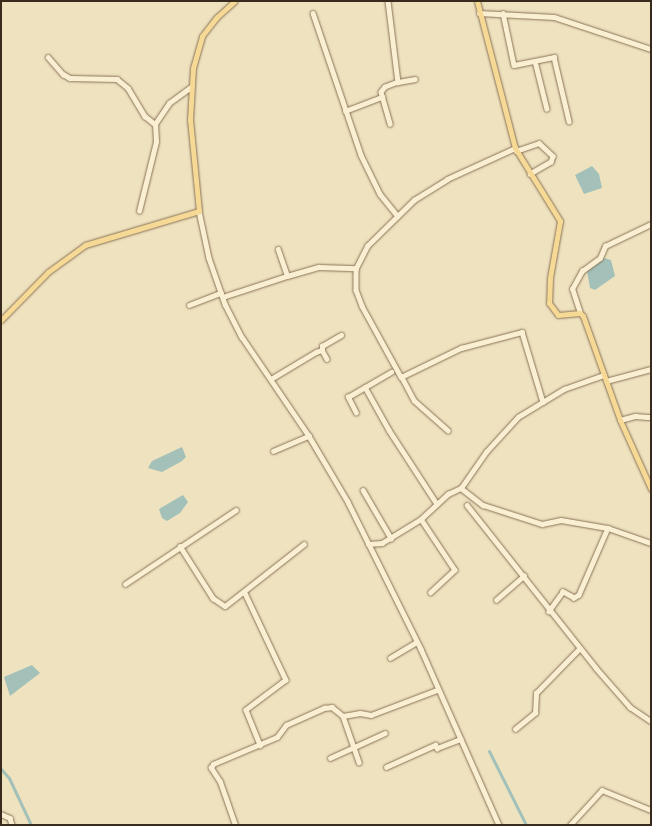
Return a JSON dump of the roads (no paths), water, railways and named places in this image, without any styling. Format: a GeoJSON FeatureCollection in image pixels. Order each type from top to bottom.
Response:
{"type":"FeatureCollection","features":[{"type":"Feature","properties":{"kind":"main road"},"geometry":{"type":"LineString","coordinates":[[1,320],[48,272],[80,248],[199,211],[190,88],[202,36],[217,17],[236,1]]}},
{"type":"Feature","properties":{"kind":"main road"},"geometry":{"type":"LineString","coordinates":[[477,1],[516,149],[560,221],[550,278],[551,308],[558,315],[580,313],[620,420],[651,489]]}},
{"type":"Feature","properties":{"kind":"street"},"geometry":{"type":"LineString","coordinates":[[388,1],[398,82]]}},
{"type":"Feature","properties":{"kind":"street"},"geometry":{"type":"LineString","coordinates":[[479,11],[554,17],[651,49]]}},
{"type":"Feature","properties":{"kind":"street"},"geometry":{"type":"LineString","coordinates":[[313,13],[345,111],[380,194],[398,216]]}},
{"type":"Feature","properties":{"kind":"street"},"geometry":{"type":"LineString","coordinates":[[503,13],[514,65],[554,56],[569,120]]}},
{"type":"Feature","properties":{"kind":"street"},"geometry":{"type":"LineString","coordinates":[[48,56],[63,74],[70,78],[117,79],[128,88],[138,106],[155,124]]}},
{"type":"Feature","properties":{"kind":"street"},"geometry":{"type":"LineString","coordinates":[[535,61],[546,109]]}},
{"type":"Feature","properties":{"kind":"street"},"geometry":{"type":"LineString","coordinates":[[390,124],[381,90],[398,82],[414,79]]}},
{"type":"Feature","properties":{"kind":"street"},"geometry":{"type":"LineString","coordinates":[[139,211],[156,142],[155,124],[168,103],[190,88]]}},
{"type":"Feature","properties":{"kind":"street"},"geometry":{"type":"LineString","coordinates":[[345,111],[382,96]]}},
{"type":"Feature","properties":{"kind":"street"},"geometry":{"type":"LineString","coordinates":[[448,431],[414,401],[362,306],[356,290],[356,268],[367,246],[414,200],[447,179],[516,149],[539,144],[553,156],[550,162],[530,174]]}},
{"type":"Feature","properties":{"kind":"street"},"geometry":{"type":"LineString","coordinates":[[199,211],[209,258],[222,295],[242,337],[309,436],[348,502],[417,642],[499,825]]}},
{"type":"Feature","properties":{"kind":"street"},"geometry":{"type":"LineString","coordinates":[[580,313],[572,289],[582,271],[600,258],[605,246],[651,224]]}},
{"type":"Feature","properties":{"kind":"street"},"geometry":{"type":"LineString","coordinates":[[278,250],[287,276]]}},
{"type":"Feature","properties":{"kind":"street"},"geometry":{"type":"LineString","coordinates":[[189,306],[319,267],[356,268]]}},
{"type":"Feature","properties":{"kind":"street"},"geometry":{"type":"LineString","coordinates":[[401,377],[461,348],[521,331],[543,402]]}},
{"type":"Feature","properties":{"kind":"street"},"geometry":{"type":"LineString","coordinates":[[271,379],[322,350],[322,346],[341,335]]}},
{"type":"Feature","properties":{"kind":"street"},"geometry":{"type":"LineString","coordinates":[[322,350],[327,359]]}},
{"type":"Feature","properties":{"kind":"street"},"geometry":{"type":"LineString","coordinates":[[606,381],[651,369]]}},
{"type":"Feature","properties":{"kind":"street"},"geometry":{"type":"LineString","coordinates":[[356,413],[348,397],[391,372]]}},
{"type":"Feature","properties":{"kind":"street"},"geometry":{"type":"LineString","coordinates":[[368,544],[391,538],[421,520],[448,494],[461,488],[486,452],[518,417],[564,389],[604,375]]}},
{"type":"Feature","properties":{"kind":"street"},"geometry":{"type":"LineString","coordinates":[[366,387],[388,430],[438,504]]}},
{"type":"Feature","properties":{"kind":"street"},"geometry":{"type":"LineString","coordinates":[[620,420],[635,416],[651,417]]}},
{"type":"Feature","properties":{"kind":"street"},"geometry":{"type":"LineString","coordinates":[[273,451],[309,436]]}},
{"type":"Feature","properties":{"kind":"street"},"geometry":{"type":"LineString","coordinates":[[461,488],[484,505],[542,524],[561,520],[608,528],[651,543]]}},
{"type":"Feature","properties":{"kind":"street"},"geometry":{"type":"LineString","coordinates":[[363,490],[391,538]]}},
{"type":"Feature","properties":{"kind":"street"},"geometry":{"type":"LineString","coordinates":[[467,505],[579,648],[630,707],[651,721]]}},
{"type":"Feature","properties":{"kind":"street"},"geometry":{"type":"LineString","coordinates":[[125,584],[236,510]]}},
{"type":"Feature","properties":{"kind":"street"},"geometry":{"type":"LineString","coordinates":[[421,520],[455,570],[431,592]]}},
{"type":"Feature","properties":{"kind":"street"},"geometry":{"type":"LineString","coordinates":[[549,611],[563,592],[574,598],[579,595],[608,528]]}},
{"type":"Feature","properties":{"kind":"street"},"geometry":{"type":"LineString","coordinates":[[180,546],[215,600],[225,606],[245,593],[304,544]]}},
{"type":"Feature","properties":{"kind":"street"},"geometry":{"type":"LineString","coordinates":[[496,600],[524,576]]}},
{"type":"Feature","properties":{"kind":"street"},"geometry":{"type":"LineString","coordinates":[[245,593],[286,680],[246,710],[260,745]]}},
{"type":"Feature","properties":{"kind":"street"},"geometry":{"type":"LineString","coordinates":[[390,658],[417,642]]}},
{"type":"Feature","properties":{"kind":"street"},"geometry":{"type":"LineString","coordinates":[[515,729],[534,713],[533,697],[536,692],[568,663],[579,648]]}},
{"type":"Feature","properties":{"kind":"street"},"geometry":{"type":"LineString","coordinates":[[343,716],[360,712],[378,714],[437,690]]}},
{"type":"Feature","properties":{"kind":"street"},"geometry":{"type":"LineString","coordinates":[[235,825],[220,782],[210,766],[281,735],[286,725],[324,708],[332,707],[343,716],[359,762]]}},
{"type":"Feature","properties":{"kind":"street"},"geometry":{"type":"LineString","coordinates":[[330,758],[385,733]]}},
{"type":"Feature","properties":{"kind":"street"},"geometry":{"type":"LineString","coordinates":[[386,767],[435,745],[437,748],[460,739]]}},
{"type":"Feature","properties":{"kind":"street"},"geometry":{"type":"LineString","coordinates":[[570,825],[602,790],[651,810]]}},
{"type":"Feature","properties":{"kind":"street"},"geometry":{"type":"LineString","coordinates":[[2,815],[10,818],[12,825]]}},
{"type":"Feature","properties":{"kind":"water"},"geometry":{"type":"Polygon","coordinates":[[[592,166],[599,174],[602,188],[584,194],[575,175],[592,166]]]}},
{"type":"Feature","properties":{"kind":"water"},"geometry":{"type":"Polygon","coordinates":[[[604,258],[611,260],[615,276],[595,290],[590,288],[587,271],[604,258]]]}},
{"type":"Feature","properties":{"kind":"water"},"geometry":{"type":"Polygon","coordinates":[[[182,447],[186,457],[182,461],[162,472],[148,468],[152,461],[182,447]]]}},
{"type":"Feature","properties":{"kind":"water"},"geometry":{"type":"Polygon","coordinates":[[[183,495],[188,502],[180,513],[167,521],[162,518],[159,509],[183,495]]]}},
{"type":"Feature","properties":{"kind":"water"},"geometry":{"type":"Polygon","coordinates":[[[32,665],[40,673],[10,696],[4,677],[32,665]]]}},
{"type":"Feature","properties":{"kind":"waterway"},"geometry":{"type":"LineString","coordinates":[[489,751],[526,825]]}},
{"type":"Feature","properties":{"kind":"waterway"},"geometry":{"type":"LineString","coordinates":[[1,769],[9,778],[31,825]]}}]}
